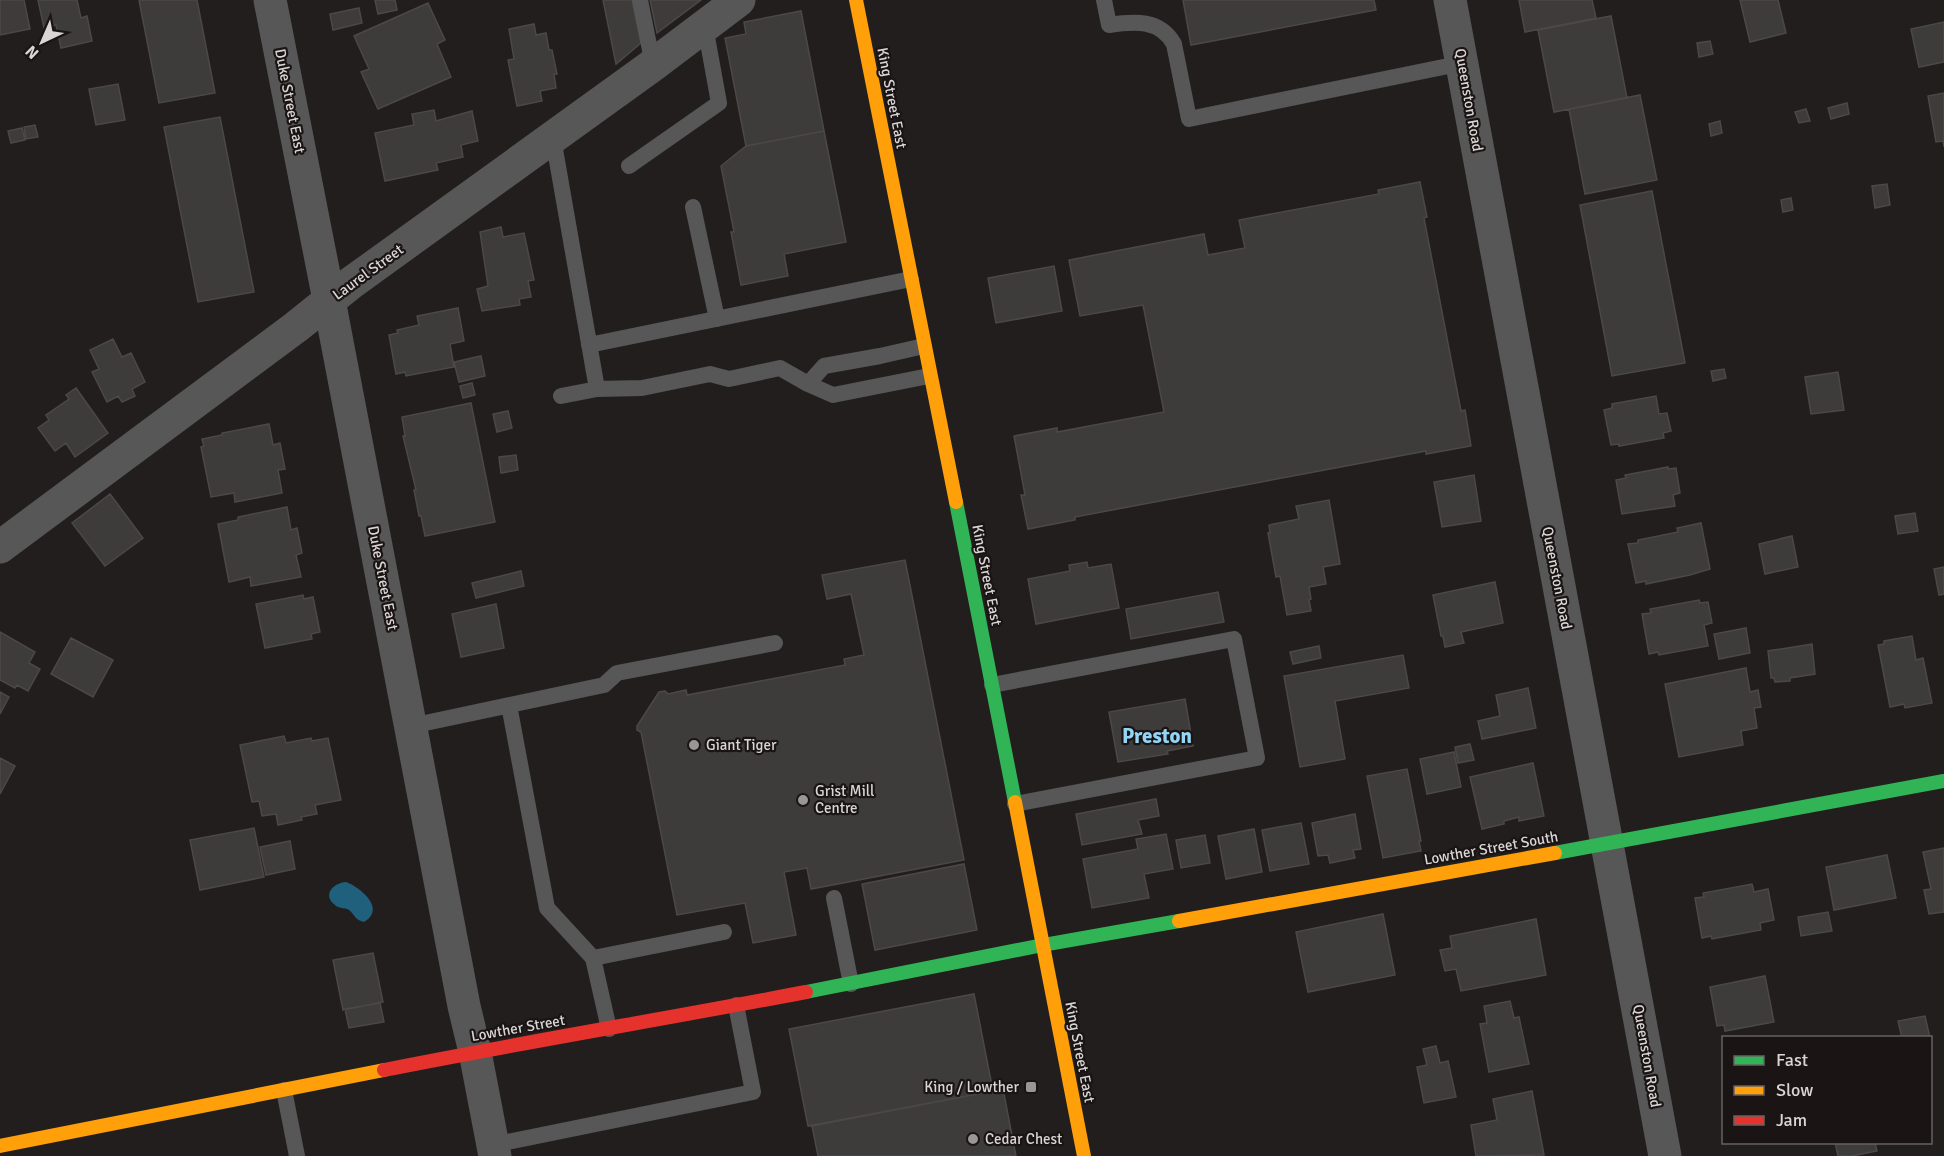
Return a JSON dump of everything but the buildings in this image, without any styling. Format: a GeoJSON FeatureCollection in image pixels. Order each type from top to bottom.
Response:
{"type":"FeatureCollection","features":[{"type":"Feature","properties":{"kind":"street","name":"Duke Street East"},"geometry":{"type":"LineString","coordinates":[[270,0],[464,1006],[475,1052],[489,1152]]}},
{"type":"Feature","properties":{"kind":"street","name":"Laurel Street"},"geometry":{"type":"LineString","coordinates":[[0,547],[329,300],[739,0]]}},
{"type":"Feature","properties":{"kind":"street","name":"King Street East"},"geometry":{"type":"LineString","coordinates":[[856,0],[1084,1156]]}},
{"type":"Feature","properties":{"kind":"street","name":"Queenston Road"},"geometry":{"type":"LineString","coordinates":[[1450,0],[1665,1156]]}},
{"type":"Feature","properties":{"kind":"street","name":"Lowther Street South"},"geometry":{"type":"LineString","coordinates":[[1042,945],[1608,844],[1944,781]]}},
{"type":"Feature","properties":{"kind":"street","name":"Lowther Street"},"geometry":{"type":"LineString","coordinates":[[0,1146],[475,1052],[851,984],[1042,945]]}},
{"type":"Feature","properties":{"kind":"lane"},"geometry":{"type":"LineString","coordinates":[[640,0],[653,65]]}},
{"type":"Feature","properties":{"kind":"lane"},"geometry":{"type":"LineString","coordinates":[[1104,0],[1109,26],[1127,22],[1154,25],[1163,29],[1170,36],[1174,44],[1189,119],[1463,63]]}},
{"type":"Feature","properties":{"kind":"lane"},"geometry":{"type":"LineString","coordinates":[[629,166],[719,103],[705,26]]}},
{"type":"Feature","properties":{"kind":"lane"},"geometry":{"type":"LineString","coordinates":[[553,138],[597,389]]}},
{"type":"Feature","properties":{"kind":"lane"},"geometry":{"type":"LineString","coordinates":[[693,207],[717,319]]}},
{"type":"Feature","properties":{"kind":"lane"},"geometry":{"type":"LineString","coordinates":[[589,345],[911,279]]}},
{"type":"Feature","properties":{"kind":"lane"},"geometry":{"type":"LineString","coordinates":[[808,384],[824,366],[924,346]]}},
{"type":"Feature","properties":{"kind":"lane"},"geometry":{"type":"LineString","coordinates":[[561,396],[597,389],[642,388],[710,374],[729,379],[780,368],[832,395],[930,376]]}},
{"type":"Feature","properties":{"kind":"lane"},"geometry":{"type":"LineString","coordinates":[[992,685],[1234,639],[1257,758],[1015,804]]}},
{"type":"Feature","properties":{"kind":"lane"},"geometry":{"type":"LineString","coordinates":[[411,726],[604,685],[617,673],[775,643]]}},
{"type":"Feature","properties":{"kind":"lane"},"geometry":{"type":"LineString","coordinates":[[508,705],[548,908],[594,958],[609,1029]]}},
{"type":"Feature","properties":{"kind":"lane"},"geometry":{"type":"LineString","coordinates":[[834,898],[851,984]]}},
{"type":"Feature","properties":{"kind":"lane"},"geometry":{"type":"LineString","coordinates":[[594,958],[723,932]]}},
{"type":"Feature","properties":{"kind":"lane"},"geometry":{"type":"LineString","coordinates":[[489,1152],[753,1092],[736,1005]]}},
{"type":"Feature","properties":{"kind":"lane"},"geometry":{"type":"LineString","coordinates":[[284,1090],[297,1156]]}},
{"type":"Feature","properties":{"kind":"water"},"geometry":{"type":"Polygon","coordinates":[[[346,882],[364,893],[372,905],[373,911],[364,922],[357,919],[349,910],[337,906],[329,897],[333,887],[346,882]]]}},
{"type":"Feature","properties":{"kind":"traffic: fast"},"geometry":{"type":"LineString","coordinates":[[956,502],[1015,802]]}},
{"type":"Feature","properties":{"kind":"traffic: fast"},"geometry":{"type":"LineString","coordinates":[[1555,853],[1944,781]]}},
{"type":"Feature","properties":{"kind":"traffic: fast"},"geometry":{"type":"LineString","coordinates":[[806,992],[1043,945],[1179,921]]}},
{"type":"Feature","properties":{"kind":"traffic: slow"},"geometry":{"type":"LineString","coordinates":[[856,0],[956,502]]}},
{"type":"Feature","properties":{"kind":"traffic: slow"},"geometry":{"type":"LineString","coordinates":[[1015,802],[1084,1156]]}},
{"type":"Feature","properties":{"kind":"traffic: slow"},"geometry":{"type":"LineString","coordinates":[[1179,921],[1555,853]]}},
{"type":"Feature","properties":{"kind":"traffic: slow"},"geometry":{"type":"LineString","coordinates":[[0,1146],[384,1070]]}},
{"type":"Feature","properties":{"kind":"traffic: jam"},"geometry":{"type":"LineString","coordinates":[[384,1070],[806,992]]}},
{"type":"Feature","properties":{"kind":"place","name":"Giant Tiger"},"geometry":{"type":"Point","coordinates":[694,745]}},
{"type":"Feature","properties":{"kind":"place","name":"Grist Mill Centre"},"geometry":{"type":"Point","coordinates":[803,800]}},
{"type":"Feature","properties":{"kind":"place","name":"King / Lowther"},"geometry":{"type":"Point","coordinates":[1031,1087]}},
{"type":"Feature","properties":{"kind":"place","name":"Cedar Chest"},"geometry":{"type":"Point","coordinates":[973,1139]}},
{"type":"Feature","properties":{"kind":"district","name":"Preston"},"geometry":{"type":"Point","coordinates":[1157,736]}}]}
